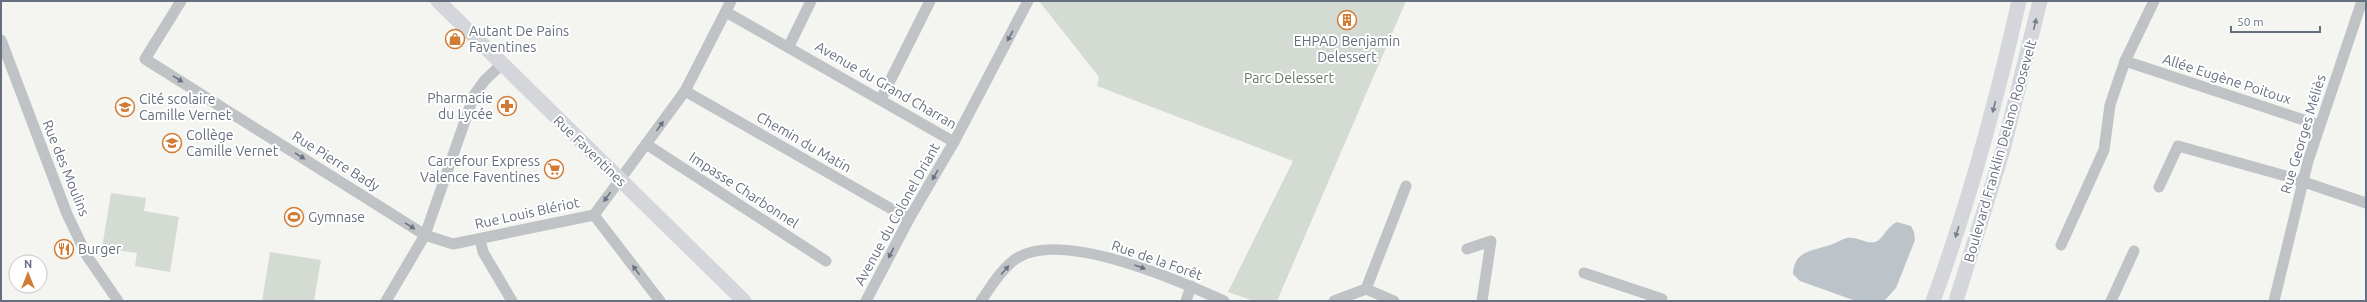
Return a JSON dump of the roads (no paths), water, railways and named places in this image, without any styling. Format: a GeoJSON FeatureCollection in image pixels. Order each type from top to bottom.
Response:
{"type":"FeatureCollection","features":[{"type":"Feature","properties":{"kind":"main road","name":"Rue Faventines"},"geometry":{"type":"LineString","coordinates":[[438,1],[744,301]]}},
{"type":"Feature","properties":{"kind":"main road","name":"Boulevard Franklin Delano Roosevelt"},"geometry":{"type":"LineString","coordinates":[[1933,301],[1984,144],[2018,1]]}},
{"type":"Feature","properties":{"kind":"main road","name":"Boulevard Franklin Delano Roosevelt"},"geometry":{"type":"LineString","coordinates":[[1956,301],[2001,157],[2040,1]]}},
{"type":"Feature","properties":{"kind":"street","name":"Rue Pierre Bady"},"geometry":{"type":"LineString","coordinates":[[182,1],[145,59],[425,236]]}},
{"type":"Feature","properties":{"kind":"street","name":"Rue Louis Blériot"},"geometry":{"type":"LineString","coordinates":[[425,236],[453,244],[594,214],[685,91],[731,1]]}},
{"type":"Feature","properties":{"kind":"street"},"geometry":{"type":"LineString","coordinates":[[789,46],[811,1]]}},
{"type":"Feature","properties":{"kind":"street"},"geometry":{"type":"LineString","coordinates":[[881,99],[930,1]]}},
{"type":"Feature","properties":{"kind":"street","name":"Avenue du Grand Charran"},"geometry":{"type":"LineString","coordinates":[[726,12],[789,46],[954,142],[1028,1]]}},
{"type":"Feature","properties":{"kind":"street"},"geometry":{"type":"LineString","coordinates":[[2061,245],[2104,150],[2110,105],[2125,61],[2154,1]]}},
{"type":"Feature","properties":{"kind":"street","name":"Rue Georges Méliès"},"geometry":{"type":"LineString","coordinates":[[2274,301],[2302,183],[2319,125],[2362,1]]}},
{"type":"Feature","properties":{"kind":"street","name":"Rue des Moulins"},"geometry":{"type":"LineString","coordinates":[[1,40],[67,214],[87,256],[118,301]]}},
{"type":"Feature","properties":{"kind":"street","name":"Allée Eugène Poitoux"},"geometry":{"type":"LineString","coordinates":[[2125,61],[2319,125]]}},
{"type":"Feature","properties":{"kind":"street"},"geometry":{"type":"LineString","coordinates":[[386,301],[425,236],[474,95],[485,80],[502,65]]}},
{"type":"Feature","properties":{"kind":"street","name":"Chemin du Matin"},"geometry":{"type":"LineString","coordinates":[[685,91],[909,219]]}},
{"type":"Feature","properties":{"kind":"street","name":"Avenue du Colonel Driant"},"geometry":{"type":"LineString","coordinates":[[866,301],[909,219],[954,142]]}},
{"type":"Feature","properties":{"kind":"street","name":"Impasse Charbonnel"},"geometry":{"type":"LineString","coordinates":[[646,144],[826,261]]}},
{"type":"Feature","properties":{"kind":"street"},"geometry":{"type":"LineString","coordinates":[[2159,187],[2178,146],[2286,176],[2302,183],[2366,203]]}},
{"type":"Feature","properties":{"kind":"street"},"geometry":{"type":"LineString","coordinates":[[1334,301],[1366,288],[1406,186]]}},
{"type":"Feature","properties":{"kind":"street"},"geometry":{"type":"LineString","coordinates":[[594,214],[660,301]]}},
{"type":"Feature","properties":{"kind":"street"},"geometry":{"type":"LineString","coordinates":[[480,239],[483,252],[512,301]]}},
{"type":"Feature","properties":{"kind":"street"},"geometry":{"type":"LineString","coordinates":[[1467,249],[1491,241],[1482,301]]}},
{"type":"Feature","properties":{"kind":"street","name":"Rue de la Forêt"},"geometry":{"type":"LineString","coordinates":[[980,301],[1014,260],[1036,250],[1060,250],[1116,259],[1191,286],[1224,301]]}},
{"type":"Feature","properties":{"kind":"street"},"geometry":{"type":"LineString","coordinates":[[2111,301],[2134,251]]}},
{"type":"Feature","properties":{"kind":"street"},"geometry":{"type":"LineString","coordinates":[[1584,273],[1662,299],[1661,301]]}},
{"type":"Feature","properties":{"kind":"street"},"geometry":{"type":"LineString","coordinates":[[1186,301],[1191,286]]}},
{"type":"Feature","properties":{"kind":"street"},"geometry":{"type":"LineString","coordinates":[[1366,288],[1394,301]]}},
{"type":"Feature","properties":{"kind":"place","name":"EHPAD Benjamin Delessert"},"geometry":{"type":"Point","coordinates":[1347,20]}},
{"type":"Feature","properties":{"kind":"place","name":"Autant De Pains Faventines"},"geometry":{"type":"Point","coordinates":[455,39]}},
{"type":"Feature","properties":{"kind":"place","name":"Pharmacie du Lycée"},"geometry":{"type":"Point","coordinates":[507,106]}},
{"type":"Feature","properties":{"kind":"place","name":"Cité scolaire Camille Vernet"},"geometry":{"type":"Point","coordinates":[125,107]}},
{"type":"Feature","properties":{"kind":"place","name":"Collège Camille Vernet"},"geometry":{"type":"Point","coordinates":[172,143]}},
{"type":"Feature","properties":{"kind":"place","name":"Carrefour Express Valence Faventines"},"geometry":{"type":"Point","coordinates":[554,169]}},
{"type":"Feature","properties":{"kind":"place","name":"Gymnase"},"geometry":{"type":"Point","coordinates":[294,217]}},
{"type":"Feature","properties":{"kind":"place","name":"Burger"},"geometry":{"type":"Point","coordinates":[64,249]}},
{"type":"Feature","properties":{"kind":"park label","name":"Parc Delessert"},"geometry":{"type":"Point","coordinates":[1289,78]}}]}
